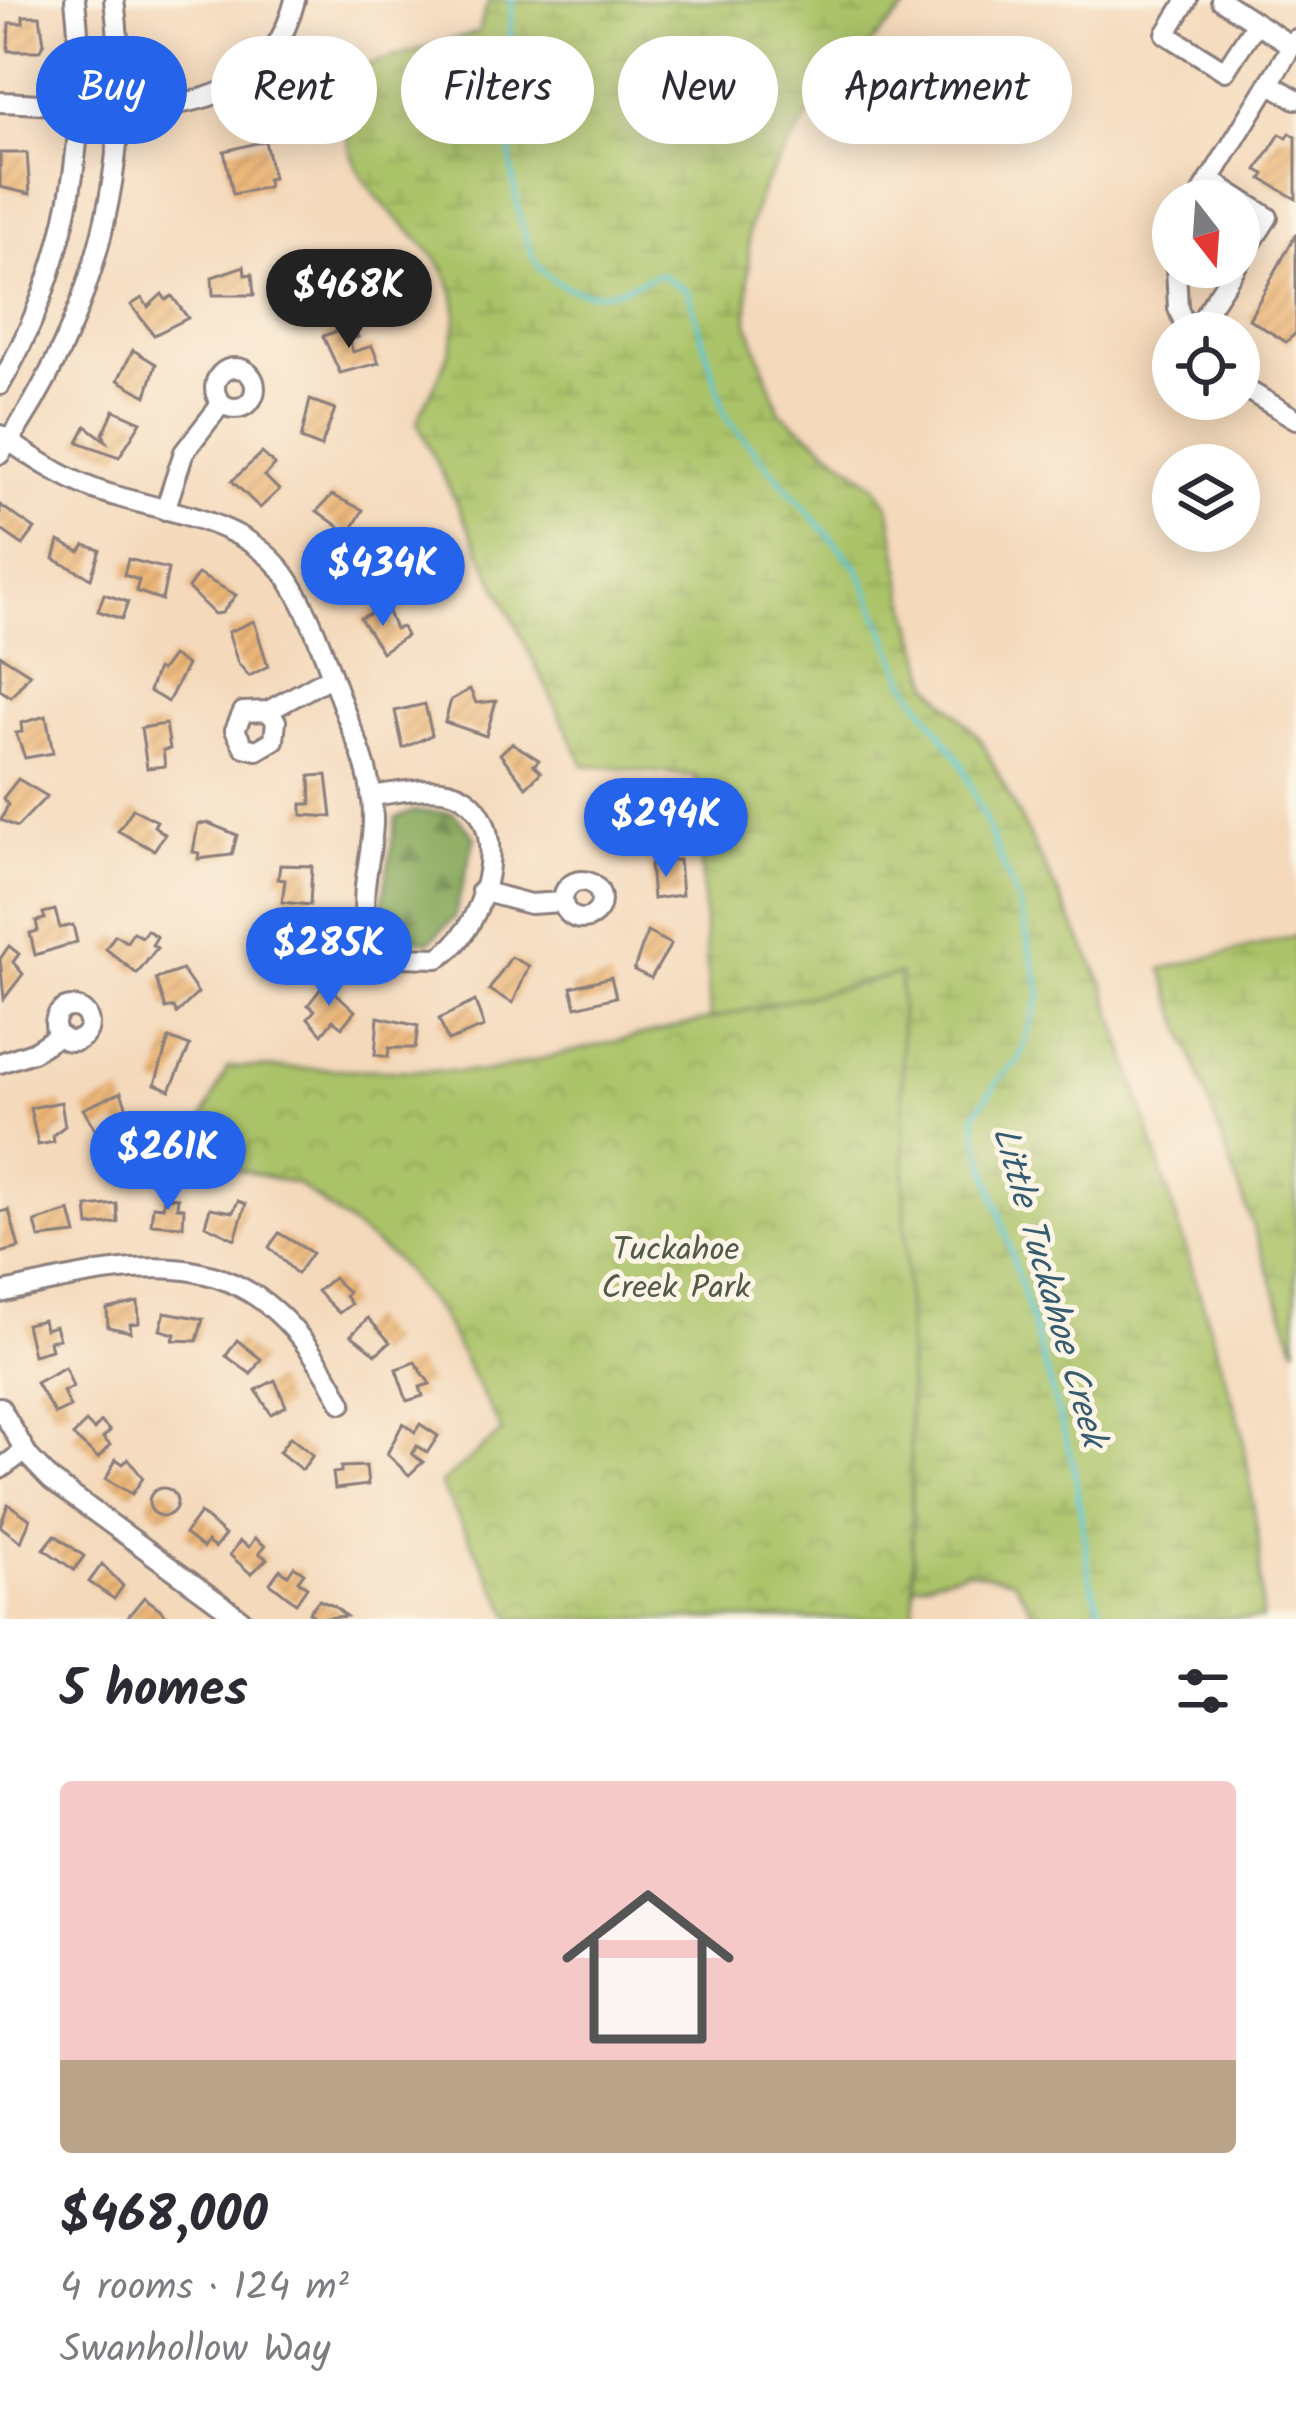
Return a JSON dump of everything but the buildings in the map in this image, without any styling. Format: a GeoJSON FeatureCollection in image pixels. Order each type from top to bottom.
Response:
{"type":"FeatureCollection","features":[{"type":"Feature","properties":{"kind":"street"},"geometry":{"type":"LineString","coordinates":[[75,0],[77,36]]}},
{"type":"Feature","properties":{"kind":"street"},"geometry":{"type":"LineString","coordinates":[[114,0],[116,36]]}},
{"type":"Feature","properties":{"kind":"street"},"geometry":{"type":"LineString","coordinates":[[187,103],[228,92],[269,59],[295,0]]}},
{"type":"Feature","properties":{"kind":"street"},"geometry":{"type":"LineString","coordinates":[[1187,0],[1166,34],[1225,71],[1256,23]]}},
{"type":"Feature","properties":{"kind":"street"},"geometry":{"type":"LineString","coordinates":[[1210,180],[1294,42],[1221,0]]}},
{"type":"Feature","properties":{"kind":"street"},"geometry":{"type":"LineString","coordinates":[[1270,84],[1296,99]]}},
{"type":"Feature","properties":{"kind":"street"},"geometry":{"type":"LineString","coordinates":[[0,102],[36,103]]}},
{"type":"Feature","properties":{"kind":"street"},"geometry":{"type":"LineString","coordinates":[[0,386],[55,261],[78,144]]}},
{"type":"Feature","properties":{"kind":"street"},"geometry":{"type":"LineString","coordinates":[[117,144],[90,280],[55,365],[3,443],[74,480],[249,539],[274,560],[301,603],[361,752],[371,796],[372,848],[362,908],[378,945],[412,961],[438,958],[459,943],[481,891],[490,840],[476,808],[443,791],[371,796]]}},
{"type":"Feature","properties":{"kind":"street"},"geometry":{"type":"LineString","coordinates":[[1260,398],[1296,419]]}},
{"type":"Feature","properties":{"kind":"street"},"geometry":{"type":"LineString","coordinates":[[165,510],[184,452],[222,403]]}},
{"type":"Feature","properties":{"kind":"street"},"geometry":{"type":"LineString","coordinates":[[268,711],[330,676]]}},
{"type":"Feature","properties":{"kind":"street"},"geometry":{"type":"LineString","coordinates":[[481,891],[530,904],[563,902]]}},
{"type":"Feature","properties":{"kind":"street"},"geometry":{"type":"LineString","coordinates":[[0,1063],[33,1052],[59,1035]]}},
{"type":"Feature","properties":{"kind":"street"},"geometry":{"type":"LineString","coordinates":[[0,1293],[108,1268],[166,1267],[206,1274],[252,1295],[302,1336],[342,1403]]}},
{"type":"Feature","properties":{"kind":"street"},"geometry":{"type":"LineString","coordinates":[[0,1407],[25,1450],[64,1492],[241,1619]]}},
{"type":"Feature","properties":{"kind":"street"},"geometry":{"type":"LineString","coordinates":[[0,1468],[25,1450]]}},
{"type":"Feature","properties":{"kind":"green space"},"geometry":{"type":"Polygon","coordinates":[[[489,0],[914,0],[879,36],[802,36],[802,127],[763,186],[749,229],[748,323],[780,412],[875,485],[889,505],[905,596],[931,685],[981,740],[1104,985],[1242,1430],[1259,1543],[1262,1619],[1038,1619],[1013,1580],[967,1571],[788,1619],[710,1018],[696,776],[584,765],[417,422],[453,340],[454,294],[440,265],[372,190],[354,161],[350,144],[377,144],[377,62],[401,55],[401,144],[594,144],[594,36],[465,36],[478,32],[489,0]]]}},
{"type":"Feature","properties":{"kind":"green space"},"geometry":{"type":"Polygon","coordinates":[[[414,811],[453,813],[475,837],[454,918],[429,942],[398,934],[382,904],[396,818],[414,811]]]}},
{"type":"Feature","properties":{"kind":"green space"},"geometry":{"type":"Polygon","coordinates":[[[1296,936],[1296,1349],[1162,969],[1296,936]]]}},
{"type":"Feature","properties":{"kind":"green space","name":"Tuckahoe Creek Park"},"geometry":{"type":"Polygon","coordinates":[[[900,974],[914,1619],[513,1619],[440,1484],[502,1432],[442,1318],[396,1260],[297,1184],[184,1157],[228,1067],[486,1072],[900,974]]]}},
{"type":"Feature","properties":{"kind":"waterway","name":"Little Tuckahoe Creek"},"geometry":{"type":"LineString","coordinates":[[512,0],[512,167],[516,201],[535,260],[551,278],[581,292],[607,292],[660,274],[688,291],[727,419],[859,570],[907,684],[962,764],[1019,905],[1041,993],[1019,1060],[1002,1075],[975,1114],[977,1136],[1074,1467],[1090,1579],[1103,1619]]}}]}
